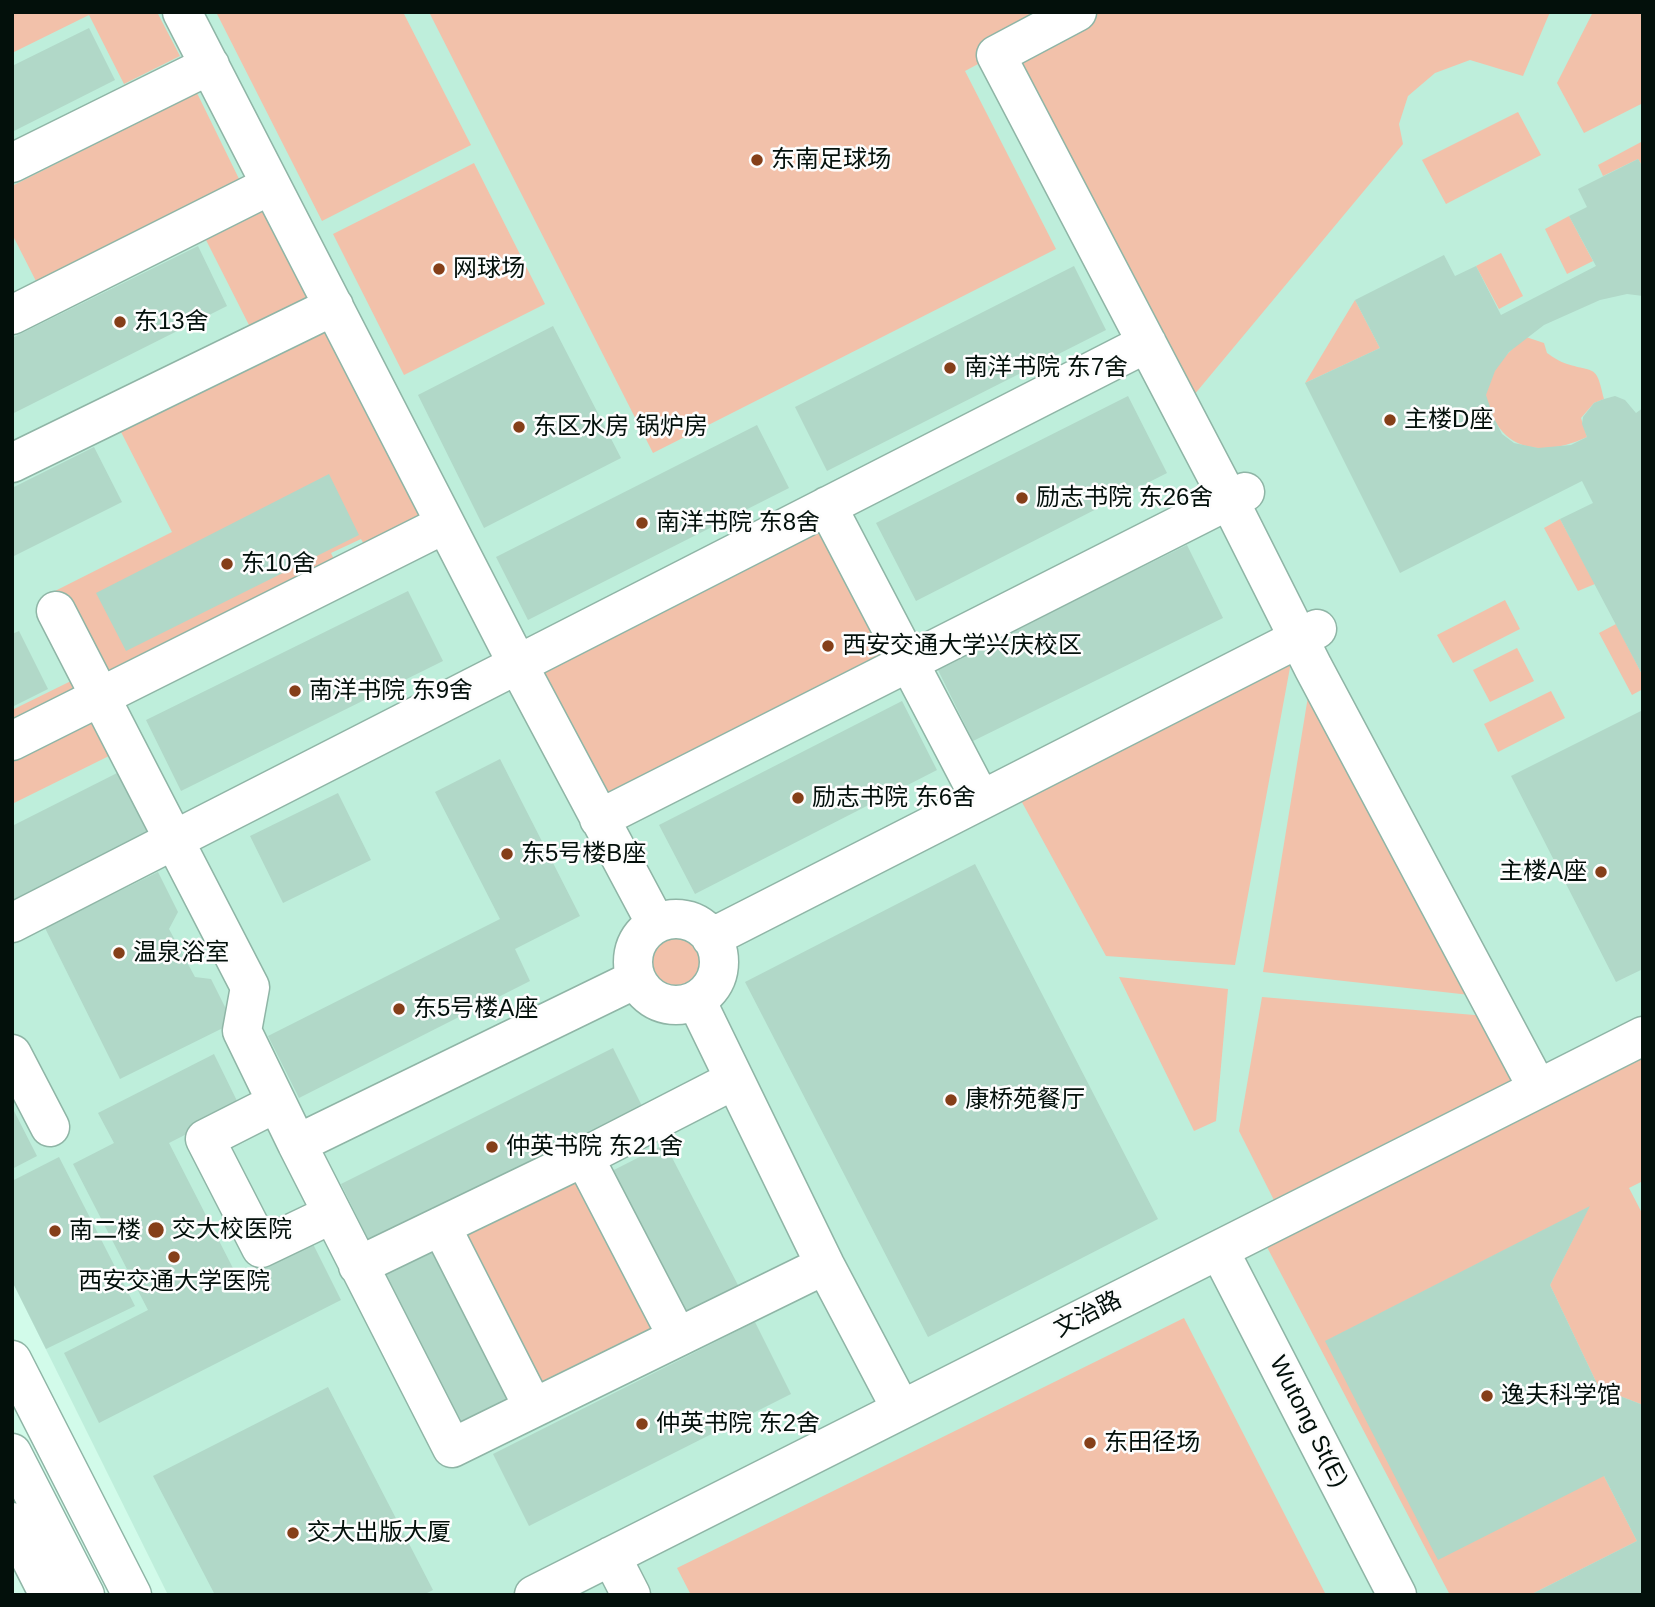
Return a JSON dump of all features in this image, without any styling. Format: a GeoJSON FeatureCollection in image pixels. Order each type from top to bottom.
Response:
{"type":"FeatureCollection","features":[{"type":"Feature","properties":{"kind":"street"},"geometry":{"type":"LineString","coordinates":[[182,12],[517,663],[656,924]]}},
{"type":"Feature","properties":{"kind":"street"},"geometry":{"type":"LineString","coordinates":[[1077,12],[996,55],[1147,343],[1237,496]]}},
{"type":"Feature","properties":{"kind":"street"},"geometry":{"type":"LineString","coordinates":[[1013,46],[1237,496],[1545,1086]]}},
{"type":"Feature","properties":{"kind":"street"},"geometry":{"type":"LineString","coordinates":[[12,163],[210,65]]}},
{"type":"Feature","properties":{"kind":"street"},"geometry":{"type":"LineString","coordinates":[[12,315],[271,185]]}},
{"type":"Feature","properties":{"kind":"street"},"geometry":{"type":"LineString","coordinates":[[12,463],[334,306]]}},
{"type":"Feature","properties":{"kind":"street"},"geometry":{"type":"LineString","coordinates":[[12,923],[1147,343]]}},
{"type":"Feature","properties":{"kind":"street"},"geometry":{"type":"LineString","coordinates":[[599,819],[1237,496]]}},
{"type":"Feature","properties":{"kind":"street"},"geometry":{"type":"LineString","coordinates":[[827,506],[981,800]]}},
{"type":"Feature","properties":{"kind":"street"},"geometry":{"type":"LineString","coordinates":[[12,741],[101,697],[353,560],[445,524]]}},
{"type":"Feature","properties":{"kind":"street"},"geometry":{"type":"LineString","coordinates":[[56,611],[250,987],[243,1031],[276,1103],[452,1448],[825,1265]]}},
{"type":"Feature","properties":{"kind":"street"},"geometry":{"type":"LineString","coordinates":[[711,938],[1308,634]]}},
{"type":"Feature","properties":{"kind":"street"},"geometry":{"type":"LineString","coordinates":[[669,920],[688,921],[711,938],[716,949],[718,970],[709,989],[696,1000],[684,1004],[663,1004],[642,990],[633,967],[637,943],[642,935],[656,924],[669,920]]}},
{"type":"Feature","properties":{"kind":"street"},"geometry":{"type":"LineString","coordinates":[[297,1144],[636,979]]}},
{"type":"Feature","properties":{"kind":"street"},"geometry":{"type":"LineString","coordinates":[[696,1000],[825,1265],[901,1409]]}},
{"type":"Feature","properties":{"kind":"street","name":"文治路"},"geometry":{"type":"LineString","coordinates":[[534,1595],[1643,1036]]}},
{"type":"Feature","properties":{"kind":"street"},"geometry":{"type":"LineString","coordinates":[[12,1054],[50,1127]]}},
{"type":"Feature","properties":{"kind":"street"},"geometry":{"type":"LineString","coordinates":[[358,1266],[584,1157],[734,1080]]}},
{"type":"Feature","properties":{"kind":"street"},"geometry":{"type":"LineString","coordinates":[[276,1103],[205,1139],[211,1151],[261,1248],[332,1214]]}},
{"type":"Feature","properties":{"kind":"street"},"geometry":{"type":"LineString","coordinates":[[584,1157],[677,1336]]}},
{"type":"Feature","properties":{"kind":"street"},"geometry":{"type":"LineString","coordinates":[[442,1226],[533,1407]]}},
{"type":"Feature","properties":{"kind":"street","name":"Wutong St(E)"},"geometry":{"type":"LineString","coordinates":[[1219,1250],[1397,1595]]}},
{"type":"Feature","properties":{"kind":"street"},"geometry":{"type":"LineString","coordinates":[[12,1360],[132,1595]]}},
{"type":"Feature","properties":{"kind":"street"},"geometry":{"type":"LineString","coordinates":[[12,1453],[85,1595]]}},
{"type":"Feature","properties":{"kind":"street"},"geometry":{"type":"LineString","coordinates":[[12,1522],[49,1595]]}},
{"type":"Feature","properties":{"kind":"street"},"geometry":{"type":"LineString","coordinates":[[611,1556],[631,1595]]}},
{"type":"Feature","properties":{"kind":"shaded area","name":"西安交通大学兴庆校区"},"geometry":{"type":"Polygon","coordinates":[[[12,12],[1643,12],[1643,1595],[168,1595],[12,1281],[12,12]]]}},
{"type":"Feature","properties":{"kind":"shaded area"},"geometry":{"type":"Polygon","coordinates":[[[12,12],[157,12],[180,56],[124,84],[89,15],[12,53],[12,12]]]}},
{"type":"Feature","properties":{"kind":"shaded area"},"geometry":{"type":"Polygon","coordinates":[[[216,12],[403,12],[471,145],[322,221],[216,12]]]}},
{"type":"Feature","properties":{"kind":"shaded area"},"geometry":{"type":"Polygon","coordinates":[[[429,12],[1550,12],[1523,76],[1470,60],[1435,73],[1408,96],[1399,124],[1403,144],[1194,395],[1551,1082],[1643,1036],[1643,1181],[1629,1188],[1643,1215],[1643,1405],[1599,1388],[1550,1285],[1589,1207],[1326,1341],[1604,1476],[1637,1541],[1530,1595],[1450,1595],[1258,1230],[1283,1218],[1239,1131],[1262,997],[1498,1017],[1488,997],[1263,972],[1313,666],[1296,635],[1235,965],[1106,956],[1012,784],[1296,634],[995,55],[965,71],[1056,249],[653,453],[429,12]]]}},
{"type":"Feature","properties":{"kind":"shaded area"},"geometry":{"type":"Polygon","coordinates":[[[1593,12],[1643,12],[1643,103],[1584,133],[1557,83],[1593,12]]]}},
{"type":"Feature","properties":{"kind":"shaded area"},"geometry":{"type":"Polygon","coordinates":[[[197,93],[242,185],[39,287],[12,234],[12,186],[197,93]]]}},
{"type":"Feature","properties":{"kind":"shaded area"},"geometry":{"type":"Polygon","coordinates":[[[1518,112],[1541,155],[1446,204],[1422,160],[1518,112]]]}},
{"type":"Feature","properties":{"kind":"shaded area"},"geometry":{"type":"Polygon","coordinates":[[[1643,141],[1643,167],[1638,159],[1603,176],[1598,165],[1643,141]]]}},
{"type":"Feature","properties":{"kind":"shaded area","name":"网球场"},"geometry":{"type":"Polygon","coordinates":[[[474,163],[545,304],[404,375],[333,234],[474,163]]]}},
{"type":"Feature","properties":{"kind":"shaded area"},"geometry":{"type":"Polygon","coordinates":[[[268,205],[315,299],[252,331],[205,238],[268,205]]]}},
{"type":"Feature","properties":{"kind":"shaded area"},"geometry":{"type":"Polygon","coordinates":[[[1569,216],[1593,261],[1567,274],[1545,229],[1569,216]]]}},
{"type":"Feature","properties":{"kind":"shaded area"},"geometry":{"type":"Polygon","coordinates":[[[1501,253],[1523,296],[1499,309],[1476,266],[1501,253]]]}},
{"type":"Feature","properties":{"kind":"shaded area"},"geometry":{"type":"Polygon","coordinates":[[[1355,300],[1380,348],[1305,383],[1355,300]]]}},
{"type":"Feature","properties":{"kind":"shaded area"},"geometry":{"type":"Polygon","coordinates":[[[341,322],[445,524],[373,561],[361,539],[331,553],[342,576],[101,697],[47,595],[172,532],[120,430],[341,322]]]}},
{"type":"Feature","properties":{"kind":"shaded area"},"geometry":{"type":"Polygon","coordinates":[[[1526,337],[1544,343],[1547,353],[1559,361],[1589,370],[1596,375],[1604,399],[1594,403],[1581,418],[1587,437],[1562,446],[1537,448],[1513,440],[1495,421],[1486,398],[1490,378],[1506,355],[1526,337]]]}},
{"type":"Feature","properties":{"kind":"shaded area"},"geometry":{"type":"Polygon","coordinates":[[[827,506],[908,662],[599,819],[517,663],[827,506]]]}},
{"type":"Feature","properties":{"kind":"shaded area"},"geometry":{"type":"Polygon","coordinates":[[[1560,519],[1595,584],[1578,591],[1544,528],[1560,519]]]}},
{"type":"Feature","properties":{"kind":"shaded area"},"geometry":{"type":"Polygon","coordinates":[[[1505,600],[1520,629],[1453,663],[1437,635],[1505,600]]]}},
{"type":"Feature","properties":{"kind":"shaded area"},"geometry":{"type":"Polygon","coordinates":[[[1616,624],[1643,676],[1643,689],[1632,695],[1599,633],[1616,624]]]}},
{"type":"Feature","properties":{"kind":"shaded area"},"geometry":{"type":"Polygon","coordinates":[[[1517,648],[1534,681],[1490,702],[1473,670],[1517,648]]]}},
{"type":"Feature","properties":{"kind":"shaded area"},"geometry":{"type":"Polygon","coordinates":[[[71,681],[109,756],[12,804],[12,710],[71,681]]]}},
{"type":"Feature","properties":{"kind":"shaded area"},"geometry":{"type":"Polygon","coordinates":[[[1551,691],[1565,718],[1498,752],[1484,724],[1551,691]]]}},
{"type":"Feature","properties":{"kind":"shaded area"},"geometry":{"type":"Polygon","coordinates":[[[676,920],[692,923],[706,932],[715,946],[718,962],[715,978],[706,992],[692,1001],[676,1004],[660,1001],[646,992],[637,978],[634,962],[637,946],[646,932],[660,923],[676,920]]]}},
{"type":"Feature","properties":{"kind":"shaded area"},"geometry":{"type":"Polygon","coordinates":[[[1119,977],[1228,989],[1216,1121],[1194,1131],[1119,977]]]}},
{"type":"Feature","properties":{"kind":"shaded area"},"geometry":{"type":"Polygon","coordinates":[[[584,1157],[677,1336],[533,1407],[441,1226],[584,1157]]]}},
{"type":"Feature","properties":{"kind":"shaded area","name":"东田径场"},"geometry":{"type":"Polygon","coordinates":[[[1184,1318],[1326,1595],[691,1595],[677,1568],[1184,1318]]]}},
{"type":"Feature","properties":{"kind":"building"},"geometry":{"type":"Polygon","coordinates":[[[89,28],[115,80],[12,132],[12,66],[89,28]]]}},
{"type":"Feature","properties":{"kind":"building"},"geometry":{"type":"Polygon","coordinates":[[[1638,159],[1643,167],[1643,296],[1627,294],[1600,300],[1544,325],[1509,352],[1495,371],[1486,395],[1502,434],[1514,443],[1538,448],[1571,445],[1587,437],[1582,424],[1583,417],[1594,403],[1604,399],[1615,396],[1625,400],[1636,413],[1643,408],[1643,676],[1560,519],[1593,503],[1582,481],[1400,573],[1305,383],[1380,348],[1355,300],[1444,255],[1455,276],[1476,266],[1501,315],[1596,266],[1569,216],[1587,207],[1578,189],[1638,159]]]}},
{"type":"Feature","properties":{"kind":"building","name":"东13舍"},"geometry":{"type":"Polygon","coordinates":[[[198,246],[227,306],[12,414],[12,338],[198,246]]]}},
{"type":"Feature","properties":{"kind":"building","name":"南洋书院 东7舍"},"geometry":{"type":"Polygon","coordinates":[[[1074,266],[1106,330],[827,471],[795,407],[1074,266]]]}},
{"type":"Feature","properties":{"kind":"building","name":"东区水房 锅炉房"},"geometry":{"type":"Polygon","coordinates":[[[553,326],[621,458],[484,528],[418,395],[553,326]]]}},
{"type":"Feature","properties":{"kind":"building","name":"励志书院 东26舍"},"geometry":{"type":"Polygon","coordinates":[[[1128,396],[1167,473],[916,601],[876,523],[1128,396]]]}},
{"type":"Feature","properties":{"kind":"building","name":"南洋书院 东8舍"},"geometry":{"type":"Polygon","coordinates":[[[757,425],[789,488],[528,620],[496,557],[757,425]]]}},
{"type":"Feature","properties":{"kind":"building"},"geometry":{"type":"Polygon","coordinates":[[[94,447],[122,502],[12,557],[12,488],[94,447]]]}},
{"type":"Feature","properties":{"kind":"building","name":"东10舍"},"geometry":{"type":"Polygon","coordinates":[[[329,474],[359,535],[126,651],[96,593],[329,474]]]}},
{"type":"Feature","properties":{"kind":"building"},"geometry":{"type":"Polygon","coordinates":[[[1187,545],[1223,618],[973,741],[937,668],[1187,545]]]}},
{"type":"Feature","properties":{"kind":"building","name":"南洋书院 东9舍"},"geometry":{"type":"Polygon","coordinates":[[[408,591],[443,661],[181,791],[146,720],[408,591]]]}},
{"type":"Feature","properties":{"kind":"building"},"geometry":{"type":"Polygon","coordinates":[[[19,631],[48,689],[12,707],[12,634],[19,631]]]}},
{"type":"Feature","properties":{"kind":"building","name":"励志书院 东6舍"},"geometry":{"type":"Polygon","coordinates":[[[902,701],[937,770],[695,894],[659,825],[902,701]]]}},
{"type":"Feature","properties":{"kind":"building","name":"主楼A座"},"geometry":{"type":"Polygon","coordinates":[[[1643,710],[1643,969],[1616,982],[1511,776],[1643,710]]]}},
{"type":"Feature","properties":{"kind":"building"},"geometry":{"type":"Polygon","coordinates":[[[500,759],[580,916],[515,949],[530,981],[299,1098],[268,1036],[500,919],[435,792],[500,759]]]}},
{"type":"Feature","properties":{"kind":"building"},"geometry":{"type":"Polygon","coordinates":[[[131,766],[162,826],[12,901],[12,826],[131,766]]]}},
{"type":"Feature","properties":{"kind":"building"},"geometry":{"type":"Polygon","coordinates":[[[338,793],[371,860],[283,903],[250,836],[338,793]]]}},
{"type":"Feature","properties":{"kind":"building","name":"康桥苑餐厅"},"geometry":{"type":"Polygon","coordinates":[[[975,864],[1158,1219],[928,1337],[745,982],[975,864]]]}},
{"type":"Feature","properties":{"kind":"building","name":"温泉浴室"},"geometry":{"type":"Polygon","coordinates":[[[158,872],[178,912],[169,929],[195,977],[211,979],[233,1023],[120,1079],[45,928],[158,872]]]}},
{"type":"Feature","properties":{"kind":"building","name":"仲英书院 东21舍"},"geometry":{"type":"Polygon","coordinates":[[[613,1048],[644,1110],[371,1245],[341,1184],[613,1048]]]}},
{"type":"Feature","properties":{"kind":"building","name":"西安交通大学医院"},"geometry":{"type":"Polygon","coordinates":[[[214,1054],[240,1107],[169,1143],[237,1276],[310,1238],[341,1300],[99,1423],[64,1353],[148,1310],[73,1164],[114,1143],[98,1113],[214,1054]]]}},
{"type":"Feature","properties":{"kind":"building"},"geometry":{"type":"Polygon","coordinates":[[[12,1107],[37,1156],[12,1169],[12,1107]]]}},
{"type":"Feature","properties":{"kind":"building"},"geometry":{"type":"Polygon","coordinates":[[[665,1144],[739,1287],[684,1316],[610,1172],[665,1144]]]}},
{"type":"Feature","properties":{"kind":"building","name":"南二楼"},"geometry":{"type":"Polygon","coordinates":[[[59,1157],[135,1306],[46,1349],[12,1281],[12,1181],[59,1157]]]}},
{"type":"Feature","properties":{"kind":"building","name":"逸夫科学馆"},"geometry":{"type":"Polygon","coordinates":[[[1590,1206],[1550,1285],[1599,1388],[1643,1405],[1643,1595],[1530,1595],[1637,1541],[1604,1476],[1438,1560],[1325,1341],[1590,1206]]]}},
{"type":"Feature","properties":{"kind":"building"},"geometry":{"type":"Polygon","coordinates":[[[439,1244],[515,1395],[452,1427],[377,1276],[439,1244]]]}},
{"type":"Feature","properties":{"kind":"building","name":"仲英书院 东2舍"},"geometry":{"type":"Polygon","coordinates":[[[755,1322],[791,1394],[529,1526],[493,1454],[755,1322]]]}},
{"type":"Feature","properties":{"kind":"building","name":"交大出版大厦"},"geometry":{"type":"Polygon","coordinates":[[[328,1387],[433,1590],[423,1595],[215,1595],[153,1476],[328,1387]]]}},
{"type":"Feature","properties":{"kind":"place","name":"东南足球场"},"geometry":{"type":"Point","coordinates":[757,160]}},
{"type":"Feature","properties":{"kind":"place","name":"网球场"},"geometry":{"type":"Point","coordinates":[439,269]}},
{"type":"Feature","properties":{"kind":"place","name":"东13舍"},"geometry":{"type":"Point","coordinates":[120,322]}},
{"type":"Feature","properties":{"kind":"place","name":"南洋书院 东7舍"},"geometry":{"type":"Point","coordinates":[950,368]}},
{"type":"Feature","properties":{"kind":"place","name":"主楼D座"},"geometry":{"type":"Point","coordinates":[1390,420]}},
{"type":"Feature","properties":{"kind":"place","name":"东区水房 锅炉房"},"geometry":{"type":"Point","coordinates":[519,427]}},
{"type":"Feature","properties":{"kind":"place","name":"励志书院 东26舍"},"geometry":{"type":"Point","coordinates":[1022,498]}},
{"type":"Feature","properties":{"kind":"place","name":"南洋书院 东8舍"},"geometry":{"type":"Point","coordinates":[642,523]}},
{"type":"Feature","properties":{"kind":"place","name":"东10舍"},"geometry":{"type":"Point","coordinates":[227,564]}},
{"type":"Feature","properties":{"kind":"place","name":"西安交通大学兴庆校区"},"geometry":{"type":"Point","coordinates":[828,646]}},
{"type":"Feature","properties":{"kind":"place","name":"南洋书院 东9舍"},"geometry":{"type":"Point","coordinates":[295,691]}},
{"type":"Feature","properties":{"kind":"place","name":"励志书院 东6舍"},"geometry":{"type":"Point","coordinates":[798,798]}},
{"type":"Feature","properties":{"kind":"place","name":"东5号楼B座"},"geometry":{"type":"Point","coordinates":[507,854]}},
{"type":"Feature","properties":{"kind":"place","name":"主楼A座"},"geometry":{"type":"Point","coordinates":[1601,872]}},
{"type":"Feature","properties":{"kind":"place","name":"温泉浴室"},"geometry":{"type":"Point","coordinates":[119,953]}},
{"type":"Feature","properties":{"kind":"place","name":"东5号楼A座"},"geometry":{"type":"Point","coordinates":[399,1009]}},
{"type":"Feature","properties":{"kind":"place","name":"康桥苑餐厅"},"geometry":{"type":"Point","coordinates":[951,1100]}},
{"type":"Feature","properties":{"kind":"place","name":"仲英书院 东21舍"},"geometry":{"type":"Point","coordinates":[492,1147]}},
{"type":"Feature","properties":{"kind":"place","name":"交大校医院"},"geometry":{"type":"Point","coordinates":[156,1230]}},
{"type":"Feature","properties":{"kind":"place","name":"南二楼"},"geometry":{"type":"Point","coordinates":[55,1231]}},
{"type":"Feature","properties":{"kind":"place","name":"西安交通大学医院"},"geometry":{"type":"Point","coordinates":[174,1257]}},
{"type":"Feature","properties":{"kind":"place","name":"逸夫科学馆"},"geometry":{"type":"Point","coordinates":[1487,1396]}},
{"type":"Feature","properties":{"kind":"place","name":"仲英书院 东2舍"},"geometry":{"type":"Point","coordinates":[642,1424]}},
{"type":"Feature","properties":{"kind":"place","name":"东田径场"},"geometry":{"type":"Point","coordinates":[1090,1443]}},
{"type":"Feature","properties":{"kind":"place","name":"交大出版大厦"},"geometry":{"type":"Point","coordinates":[293,1533]}}]}
